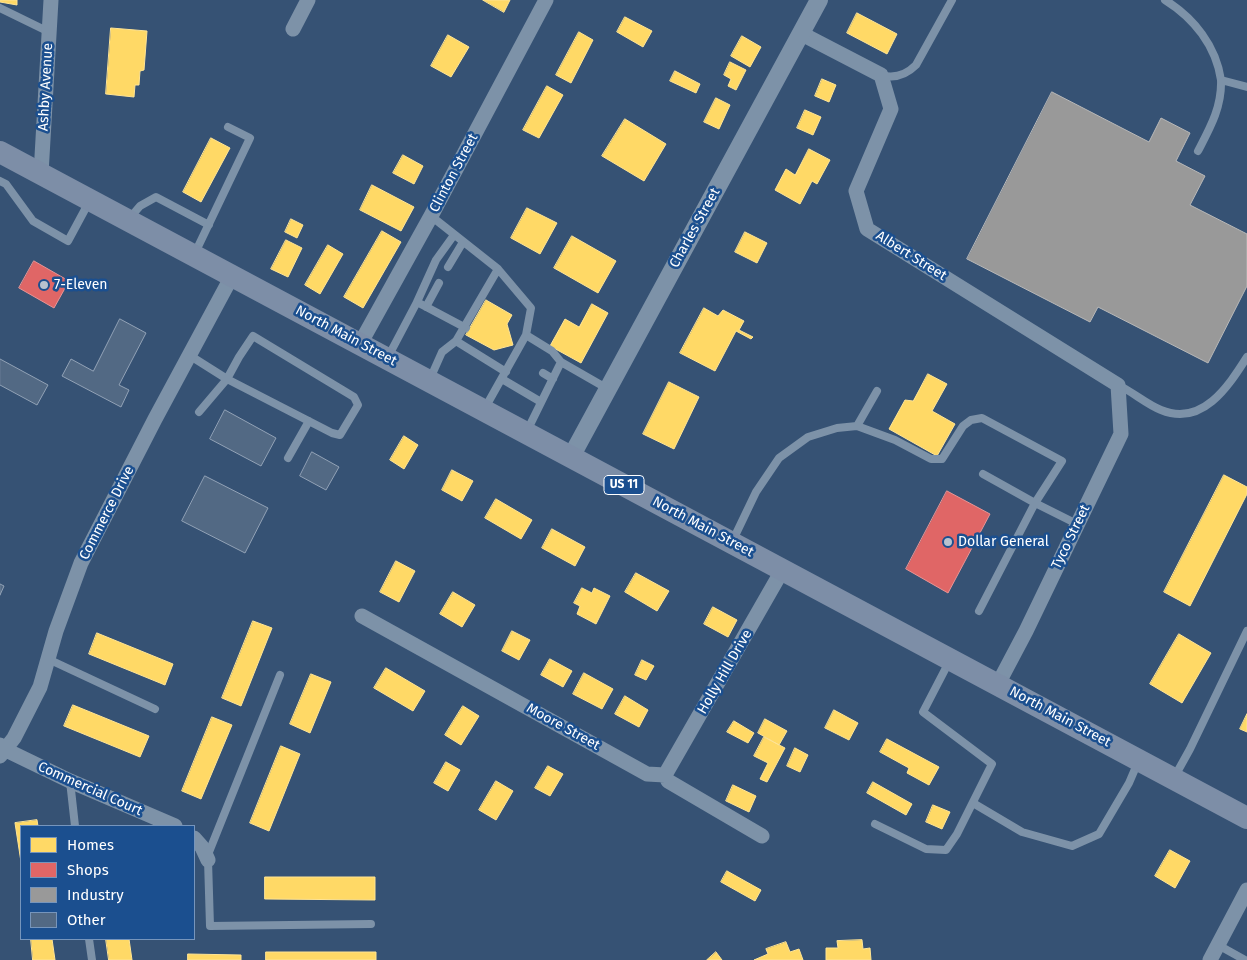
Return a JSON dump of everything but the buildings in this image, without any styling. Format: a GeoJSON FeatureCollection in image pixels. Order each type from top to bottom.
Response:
{"type":"FeatureCollection","features":[{"type":"Feature","properties":{"kind":"main road","name":"North Main Street"},"geometry":{"type":"LineString","coordinates":[[0,152],[1247,818]]}},
{"type":"Feature","properties":{"kind":"street","name":"Ashby Avenue"},"geometry":{"type":"LineString","coordinates":[[41,174],[51,0]]}},
{"type":"Feature","properties":{"kind":"street"},"geometry":{"type":"LineString","coordinates":[[293,29],[308,0]]}},
{"type":"Feature","properties":{"kind":"street","name":"Clinton Street"},"geometry":{"type":"LineString","coordinates":[[360,344],[431,216],[546,0]]}},
{"type":"Feature","properties":{"kind":"street","name":"Charles Street"},"geometry":{"type":"LineString","coordinates":[[572,457],[819,0]]}},
{"type":"Feature","properties":{"kind":"street"},"geometry":{"type":"LineString","coordinates":[[802,34],[881,75]]}},
{"type":"Feature","properties":{"kind":"street","name":"Albert Street"},"geometry":{"type":"LineString","coordinates":[[881,75],[891,109],[856,191],[867,229],[1118,384]]}},
{"type":"Feature","properties":{"kind":"street","name":"Commerce Drive"},"geometry":{"type":"LineString","coordinates":[[2,750],[14,738],[36,694],[58,623],[81,563],[232,276]]}},
{"type":"Feature","properties":{"kind":"street","name":"Tyco Street"},"geometry":{"type":"LineString","coordinates":[[998,684],[1026,631],[1121,434],[1118,384]]}},
{"type":"Feature","properties":{"kind":"street","name":"Holly Hill Drive"},"geometry":{"type":"LineString","coordinates":[[665,775],[783,569]]}},
{"type":"Feature","properties":{"kind":"street","name":"Moore Street"},"geometry":{"type":"LineString","coordinates":[[362,616],[647,774],[665,775],[668,781],[762,836]]}},
{"type":"Feature","properties":{"kind":"street","name":"Commercial Court"},"geometry":{"type":"LineString","coordinates":[[2,750],[173,825]]}},
{"type":"Feature","properties":{"kind":"street"},"geometry":{"type":"LineString","coordinates":[[195,839],[202,847],[208,859]]}},
{"type":"Feature","properties":{"kind":"street"},"geometry":{"type":"LineString","coordinates":[[1210,960],[1247,890]]}},
{"type":"Feature","properties":{"kind":"lane"},"geometry":{"type":"LineString","coordinates":[[881,75],[901,76],[916,65],[952,0]]}},
{"type":"Feature","properties":{"kind":"lane"},"geometry":{"type":"LineString","coordinates":[[1165,0],[1201,32],[1212,50],[1219,67],[1221,80],[1218,106],[1214,120],[1198,151]]}},
{"type":"Feature","properties":{"kind":"lane"},"geometry":{"type":"LineString","coordinates":[[0,8],[49,32]]}},
{"type":"Feature","properties":{"kind":"lane"},"geometry":{"type":"LineString","coordinates":[[1221,80],[1247,87]]}},
{"type":"Feature","properties":{"kind":"lane"},"geometry":{"type":"LineString","coordinates":[[194,255],[250,138],[228,127]]}},
{"type":"Feature","properties":{"kind":"lane"},"geometry":{"type":"LineString","coordinates":[[0,181],[6,184],[33,221],[68,241],[90,200]]}},
{"type":"Feature","properties":{"kind":"lane"},"geometry":{"type":"LineString","coordinates":[[127,220],[140,206],[156,197],[209,225]]}},
{"type":"Feature","properties":{"kind":"lane"},"geometry":{"type":"LineString","coordinates":[[431,216],[498,269],[531,308],[526,336],[518,358],[504,375],[484,410]]}},
{"type":"Feature","properties":{"kind":"lane"},"geometry":{"type":"LineString","coordinates":[[388,359],[436,260],[454,234]]}},
{"type":"Feature","properties":{"kind":"lane"},"geometry":{"type":"LineString","coordinates":[[448,267],[463,242]]}},
{"type":"Feature","properties":{"kind":"lane"},"geometry":{"type":"LineString","coordinates":[[429,380],[442,352],[456,341],[466,328],[498,269]]}},
{"type":"Feature","properties":{"kind":"lane"},"geometry":{"type":"LineString","coordinates":[[426,307],[439,283]]}},
{"type":"Feature","properties":{"kind":"lane"},"geometry":{"type":"LineString","coordinates":[[416,302],[466,328]]}},
{"type":"Feature","properties":{"kind":"lane"},"geometry":{"type":"LineString","coordinates":[[189,355],[227,378],[332,433],[340,434],[358,405],[354,397],[253,336],[227,378],[199,412]]}},
{"type":"Feature","properties":{"kind":"lane"},"geometry":{"type":"LineString","coordinates":[[526,336],[552,351],[561,362],[608,389]]}},
{"type":"Feature","properties":{"kind":"lane"},"geometry":{"type":"LineString","coordinates":[[456,341],[541,402]]}},
{"type":"Feature","properties":{"kind":"lane"},"geometry":{"type":"LineString","coordinates":[[1118,384],[1161,410],[1177,414],[1197,412],[1216,398],[1247,357]]}},
{"type":"Feature","properties":{"kind":"lane"},"geometry":{"type":"LineString","coordinates":[[526,433],[561,362]]}},
{"type":"Feature","properties":{"kind":"lane"},"geometry":{"type":"LineString","coordinates":[[543,373],[553,379]]}},
{"type":"Feature","properties":{"kind":"lane"},"geometry":{"type":"LineString","coordinates":[[857,426],[877,391]]}},
{"type":"Feature","properties":{"kind":"lane"},"geometry":{"type":"LineString","coordinates":[[733,542],[756,492],[778,458],[808,437],[836,428],[857,426],[895,440],[931,459],[942,460],[963,426],[971,420],[982,418],[1062,461],[1035,504],[979,611]]}},
{"type":"Feature","properties":{"kind":"lane"},"geometry":{"type":"LineString","coordinates":[[288,458],[309,421]]}},
{"type":"Feature","properties":{"kind":"lane"},"geometry":{"type":"LineString","coordinates":[[983,474],[1035,504],[1077,524]]}},
{"type":"Feature","properties":{"kind":"lane"},"geometry":{"type":"LineString","coordinates":[[1174,778],[1247,631]]}},
{"type":"Feature","properties":{"kind":"lane"},"geometry":{"type":"LineString","coordinates":[[48,659],[155,709]]}},
{"type":"Feature","properties":{"kind":"lane"},"geometry":{"type":"LineString","coordinates":[[875,824],[926,849],[946,850],[957,834],[992,764],[923,712],[951,659]]}},
{"type":"Feature","properties":{"kind":"lane"},"geometry":{"type":"LineString","coordinates":[[280,675],[208,859],[210,926],[371,924]]}},
{"type":"Feature","properties":{"kind":"lane"},"geometry":{"type":"LineString","coordinates":[[973,803],[1022,832],[1072,846],[1099,834],[1129,783],[1139,760]]}},
{"type":"Feature","properties":{"kind":"lane"},"geometry":{"type":"LineString","coordinates":[[70,781],[75,825]]}},
{"type":"Feature","properties":{"kind":"lane"},"geometry":{"type":"LineString","coordinates":[[89,940],[92,960]]}},
{"type":"Feature","properties":{"kind":"lane"},"geometry":{"type":"LineString","coordinates":[[1218,944],[1245,960]]}},
{"type":"Feature","properties":{"kind":"place","name":"7-Eleven"},"geometry":{"type":"Point","coordinates":[44,285]}},
{"type":"Feature","properties":{"kind":"place","name":"Dollar General"},"geometry":{"type":"Point","coordinates":[948,542]}}]}
